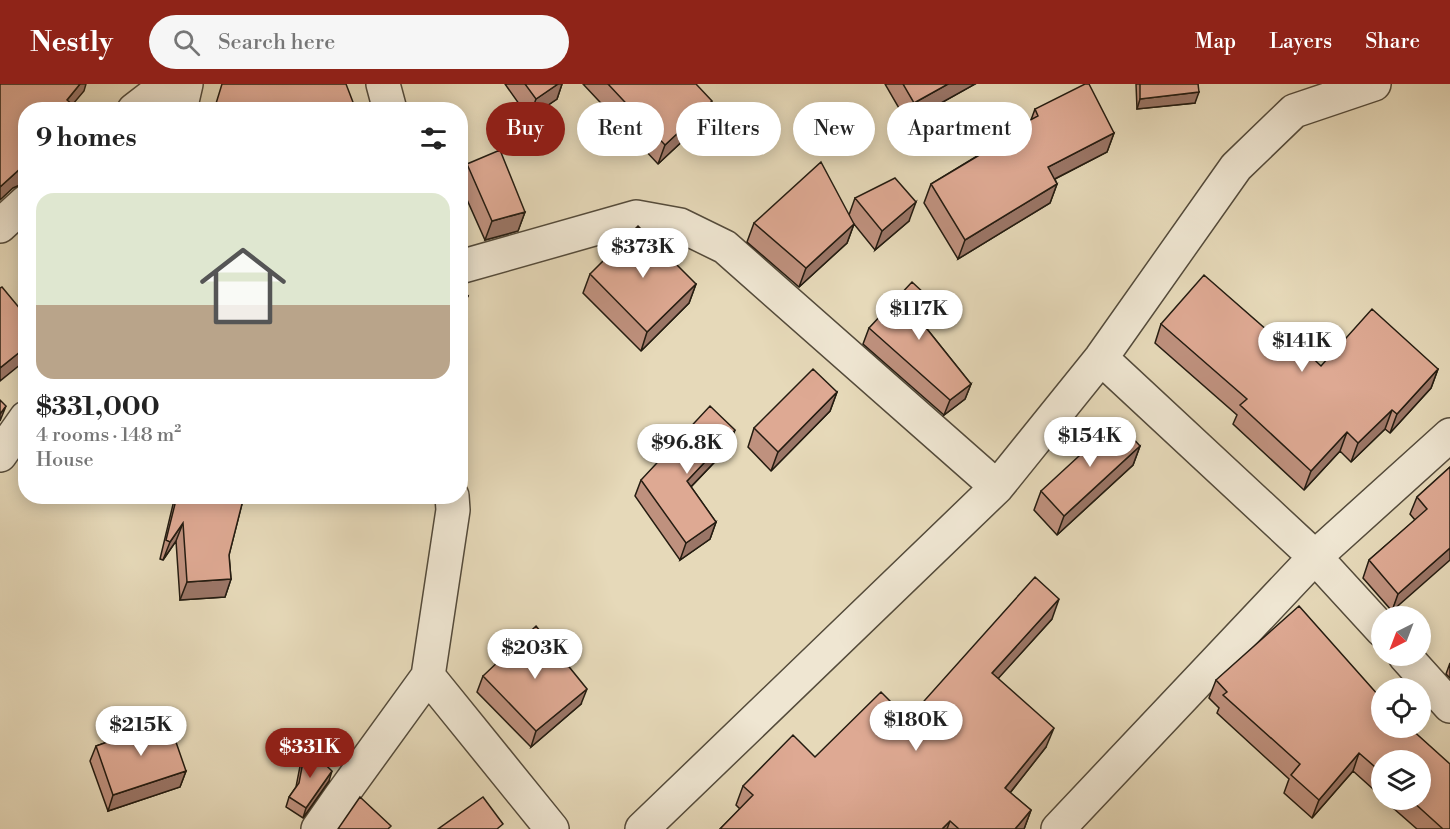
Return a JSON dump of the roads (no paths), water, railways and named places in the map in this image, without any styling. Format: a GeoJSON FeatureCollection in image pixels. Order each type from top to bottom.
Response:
{"type":"FeatureCollection","features":[{"type":"Feature","properties":{"kind":"street"},"geometry":{"type":"LineString","coordinates":[[144,102],[168,84]]}},
{"type":"Feature","properties":{"kind":"street"},"geometry":{"type":"LineString","coordinates":[[182,102],[186,84]]}},
{"type":"Feature","properties":{"kind":"street"},"geometry":{"type":"LineString","coordinates":[[383,84],[388,102]]}},
{"type":"Feature","properties":{"kind":"street"},"geometry":{"type":"LineString","coordinates":[[642,829],[997,488],[1101,358],[1236,167],[1294,111],[1374,84]]}},
{"type":"Feature","properties":{"kind":"street"},"geometry":{"type":"LineString","coordinates":[[0,226],[18,209]]}},
{"type":"Feature","properties":{"kind":"street"},"geometry":{"type":"LineString","coordinates":[[468,265],[636,217],[680,225],[725,247],[997,488]]}},
{"type":"Feature","properties":{"kind":"street"},"geometry":{"type":"LineString","coordinates":[[1101,358],[1315,557],[1371,618]]}},
{"type":"Feature","properties":{"kind":"street"},"geometry":{"type":"LineString","coordinates":[[0,455],[18,429]]}},
{"type":"Feature","properties":{"kind":"street"},"geometry":{"type":"LineString","coordinates":[[1058,829],[1315,557],[1450,435]]}},
{"type":"Feature","properties":{"kind":"street"},"geometry":{"type":"LineString","coordinates":[[318,829],[428,676],[453,504]]}},
{"type":"Feature","properties":{"kind":"street"},"geometry":{"type":"LineString","coordinates":[[1414,666],[1450,706]]}},
{"type":"Feature","properties":{"kind":"street"},"geometry":{"type":"LineString","coordinates":[[428,676],[552,829]]}}]}
